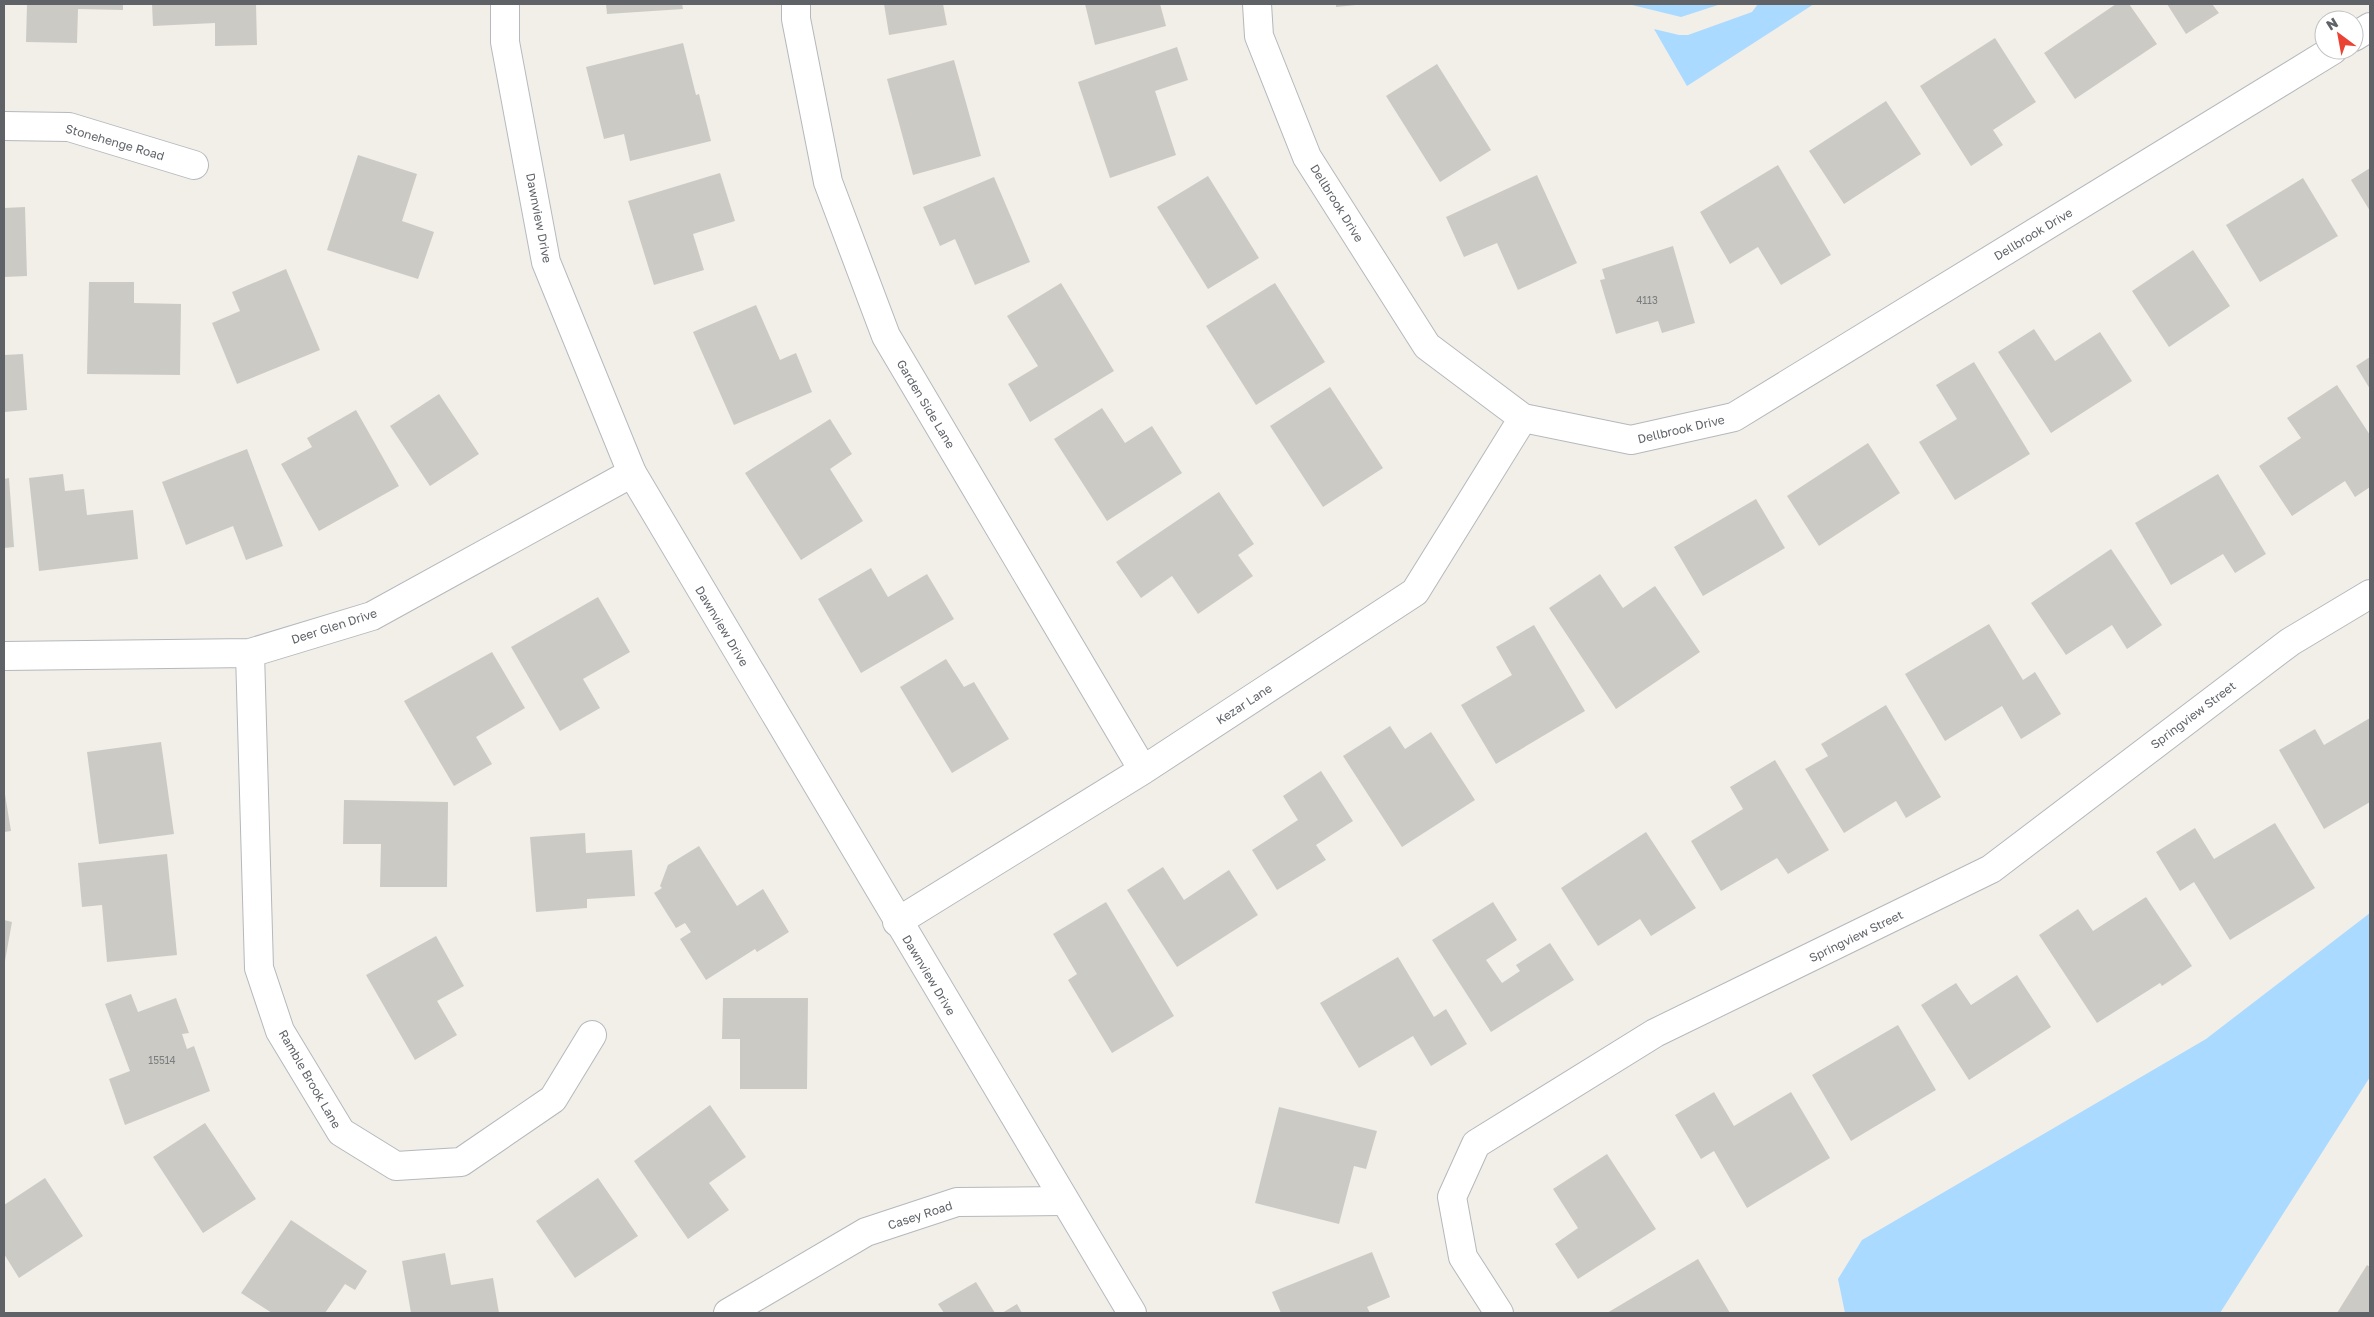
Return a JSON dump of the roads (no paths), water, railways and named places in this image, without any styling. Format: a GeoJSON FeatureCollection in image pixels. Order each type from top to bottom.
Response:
{"type":"FeatureCollection","features":[{"type":"Feature","properties":{"kind":"street","name":"Dawnview Drive"},"geometry":{"type":"LineString","coordinates":[[505,4],[504,42],[546,262],[632,473],[1063,1201]]}},
{"type":"Feature","properties":{"kind":"street","name":"Garden Side Lane"},"geometry":{"type":"LineString","coordinates":[[796,4],[796,19],[828,182],[886,336],[1143,770]]}},
{"type":"Feature","properties":{"kind":"street","name":"Dellbrook Drive"},"geometry":{"type":"LineString","coordinates":[[1257,4],[1259,36],[1307,157],[1427,346],[1523,418],[1631,440],[1734,417],[2317,60]]}},
{"type":"Feature","properties":{"kind":"street","name":"Stonehenge Road"},"geometry":{"type":"LineString","coordinates":[[4,126],[69,127],[194,165]]}},
{"type":"Feature","properties":{"kind":"street","name":"Kezar Lane"},"geometry":{"type":"LineString","coordinates":[[897,922],[1143,770],[1415,592],[1523,418]]}},
{"type":"Feature","properties":{"kind":"street","name":"Deer Glen Drive"},"geometry":{"type":"LineString","coordinates":[[4,656],[250,653],[372,616],[632,473]]}},
{"type":"Feature","properties":{"kind":"street","name":"Springview Street"},"geometry":{"type":"LineString","coordinates":[[1499,1313],[1464,1257],[1452,1197],[1476,1144],[1655,1033],[1991,870],[2290,642],[2370,594]]}},
{"type":"Feature","properties":{"kind":"street","name":"Ramble Brook Lane"},"geometry":{"type":"LineString","coordinates":[[250,653],[259,968],[280,1030],[342,1132],[396,1166],[461,1162],[553,1099],[592,1035]]}},
{"type":"Feature","properties":{"kind":"street","name":"Casey Road"},"geometry":{"type":"LineString","coordinates":[[728,1313],[866,1232],[957,1202],[1063,1201]]}},
{"type":"Feature","properties":{"kind":"street"},"geometry":{"type":"LineString","coordinates":[[1063,1201],[1132,1313]]}},
{"type":"Feature","properties":{"kind":"water"},"geometry":{"type":"Polygon","coordinates":[[[1628,4],[1721,4],[1681,17],[1628,4]]]}},
{"type":"Feature","properties":{"kind":"water"},"geometry":{"type":"Polygon","coordinates":[[[1758,4],[1814,4],[1687,86],[1654,29],[1679,35],[1688,35],[1752,12],[1758,4]]]}},
{"type":"Feature","properties":{"kind":"water"},"geometry":{"type":"Polygon","coordinates":[[[2370,913],[2370,1077],[2220,1313],[1845,1313],[1838,1279],[1862,1240],[2206,1039],[2370,913]]]}}]}
